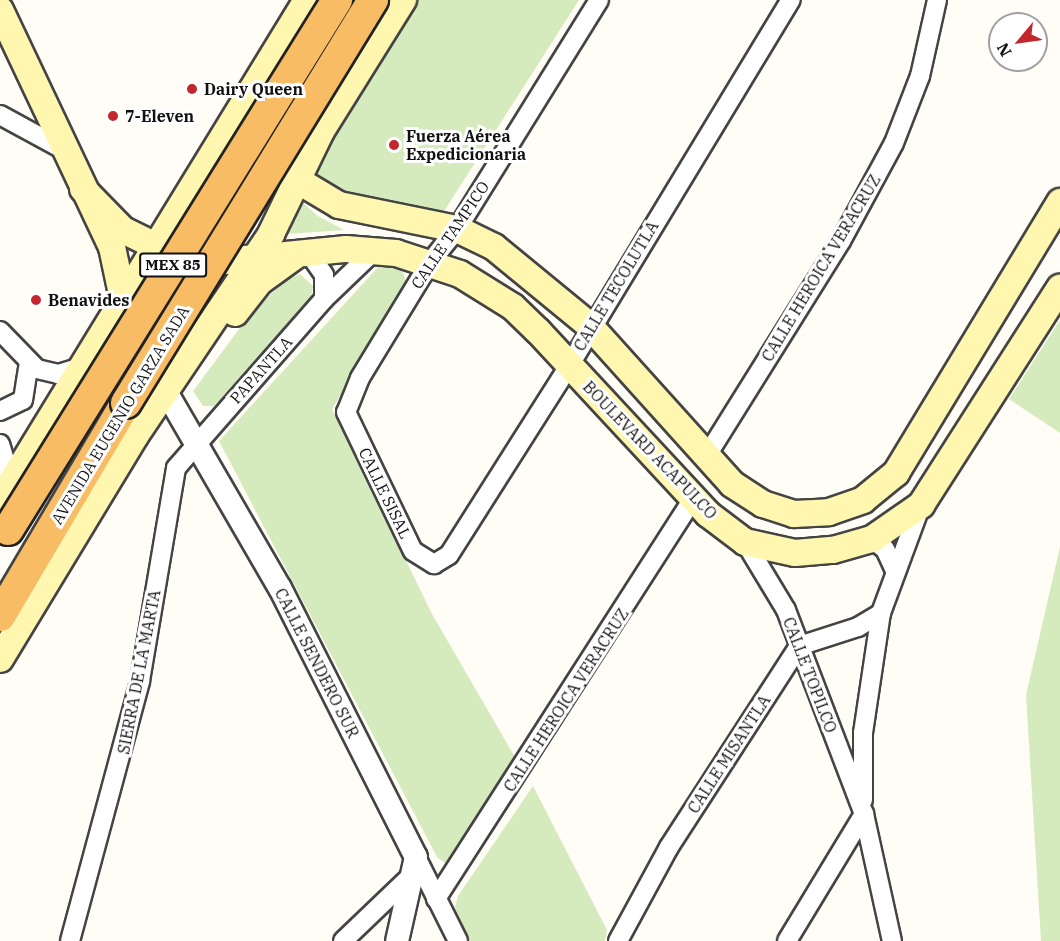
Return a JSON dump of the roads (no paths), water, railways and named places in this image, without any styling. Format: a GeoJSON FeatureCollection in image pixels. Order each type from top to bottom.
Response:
{"type":"FeatureCollection","features":[{"type":"Feature","properties":{"kind":"highway","name":"AVENIDA EUGENIO GARZA SADA"},"geometry":{"type":"LineString","coordinates":[[4,536],[337,0]]}},
{"type":"Feature","properties":{"kind":"highway","name":"AVENIDA EUGENIO GARZA SADA"},"geometry":{"type":"LineString","coordinates":[[0,616],[126,403],[373,0]]}},
{"type":"Feature","properties":{"kind":"main road"},"geometry":{"type":"LineString","coordinates":[[5,491],[128,286],[210,160],[307,0]]}},
{"type":"Feature","properties":{"kind":"main road"},"geometry":{"type":"LineString","coordinates":[[0,658],[197,341],[282,217],[297,179],[321,131],[403,0]]}},
{"type":"Feature","properties":{"kind":"main road"},"geometry":{"type":"LineString","coordinates":[[0,10],[112,247],[128,286]]}},
{"type":"Feature","properties":{"kind":"main road"},"geometry":{"type":"LineString","coordinates":[[253,88],[273,126],[289,133],[321,131]]}},
{"type":"Feature","properties":{"kind":"main road"},"geometry":{"type":"LineString","coordinates":[[210,160],[221,153],[252,153],[339,205],[457,228],[517,262],[589,325],[706,457],[732,483],[776,510],[829,512],[863,500],[896,473],[1057,208]]}},
{"type":"Feature","properties":{"kind":"main road"},"geometry":{"type":"LineString","coordinates":[[83,189],[116,224],[153,248],[215,262],[253,259]]}},
{"type":"Feature","properties":{"kind":"main road"},"geometry":{"type":"LineString","coordinates":[[171,221],[215,262]]}},
{"type":"Feature","properties":{"kind":"main road","name":"BOULEVARD ACAPULCO"},"geometry":{"type":"LineString","coordinates":[[253,259],[303,253],[374,251],[431,261],[513,307],[693,499],[745,542]]}},
{"type":"Feature","properties":{"kind":"main road"},"geometry":{"type":"LineString","coordinates":[[172,382],[206,355],[259,282],[303,253]]}},
{"type":"Feature","properties":{"kind":"main road"},"geometry":{"type":"LineString","coordinates":[[128,286],[172,294],[197,341]]}},
{"type":"Feature","properties":{"kind":"main road"},"geometry":{"type":"LineString","coordinates":[[745,542],[814,553],[872,539],[921,505],[1060,288]]}},
{"type":"Feature","properties":{"kind":"main road"},"geometry":{"type":"LineString","coordinates":[[829,512],[872,539]]}},
{"type":"Feature","properties":{"kind":"street","name":"CALLE TAMPICO"},"geometry":{"type":"LineString","coordinates":[[346,412],[360,378],[431,261],[457,228],[599,0]]}},
{"type":"Feature","properties":{"kind":"street","name":"CALLE TECOLUTLA"},"geometry":{"type":"LineString","coordinates":[[434,564],[449,555],[569,366],[589,325],[791,0]]}},
{"type":"Feature","properties":{"kind":"street","name":"CALLE HEROICA VERACRUZ"},"geometry":{"type":"LineString","coordinates":[[706,457],[841,241],[894,143],[920,76],[938,0]]}},
{"type":"Feature","properties":{"kind":"street"},"geometry":{"type":"LineString","coordinates":[[0,115],[66,151]]}},
{"type":"Feature","properties":{"kind":"street"},"geometry":{"type":"LineString","coordinates":[[1057,208],[1060,188]]}},
{"type":"Feature","properties":{"kind":"street","name":"PAPANTLA"},"geometry":{"type":"LineString","coordinates":[[198,441],[324,299],[374,251]]}},
{"type":"Feature","properties":{"kind":"street"},"geometry":{"type":"LineString","coordinates":[[303,253],[324,275],[324,299]]}},
{"type":"Feature","properties":{"kind":"street"},"geometry":{"type":"LineString","coordinates":[[0,331],[29,364],[58,374],[81,367]]}},
{"type":"Feature","properties":{"kind":"street"},"geometry":{"type":"LineString","coordinates":[[0,411],[23,400],[29,364]]}},
{"type":"Feature","properties":{"kind":"street","name":"CALLE SENDERO SUR"},"geometry":{"type":"LineString","coordinates":[[172,382],[198,441],[414,866],[436,899],[458,941]]}},
{"type":"Feature","properties":{"kind":"street","name":"CALLE SISAL"},"geometry":{"type":"LineString","coordinates":[[346,412],[413,551],[434,564]]}},
{"type":"Feature","properties":{"kind":"street","name":"SIERRA DE LA MARTA"},"geometry":{"type":"LineString","coordinates":[[70,941],[140,681],[176,468],[198,441]]}},
{"type":"Feature","properties":{"kind":"street"},"geometry":{"type":"LineString","coordinates":[[0,444],[5,491]]}},
{"type":"Feature","properties":{"kind":"street","name":"CALLE HEROICA VERACRUZ"},"geometry":{"type":"LineString","coordinates":[[436,899],[693,499]]}},
{"type":"Feature","properties":{"kind":"street","name":"CALLE TOPILCO"},"geometry":{"type":"LineString","coordinates":[[864,814],[864,733],[881,613],[895,570],[921,505]]}},
{"type":"Feature","properties":{"kind":"street"},"geometry":{"type":"LineString","coordinates":[[872,539],[885,549],[895,570]]}},
{"type":"Feature","properties":{"kind":"street","name":"CALLE TOPILCO"},"geometry":{"type":"LineString","coordinates":[[745,542],[786,610],[864,814],[892,941]]}},
{"type":"Feature","properties":{"kind":"street"},"geometry":{"type":"LineString","coordinates":[[799,646],[858,627],[881,613]]}},
{"type":"Feature","properties":{"kind":"street","name":"CALLE MISANTLA"},"geometry":{"type":"LineString","coordinates":[[618,941],[669,847],[799,646]]}},
{"type":"Feature","properties":{"kind":"street"},"geometry":{"type":"LineString","coordinates":[[787,941],[864,814]]}},
{"type":"Feature","properties":{"kind":"street"},"geometry":{"type":"LineString","coordinates":[[343,941],[414,866]]}},
{"type":"Feature","properties":{"kind":"street"},"geometry":{"type":"LineString","coordinates":[[397,941],[414,866]]}},
{"type":"Feature","properties":{"kind":"place","name":"Dairy Queen"},"geometry":{"type":"Point","coordinates":[192,89]}},
{"type":"Feature","properties":{"kind":"place","name":"7-Eleven"},"geometry":{"type":"Point","coordinates":[113,116]}},
{"type":"Feature","properties":{"kind":"place","name":"Fuerza Aérea Expedicionaria"},"geometry":{"type":"Point","coordinates":[394,145]}},
{"type":"Feature","properties":{"kind":"place","name":"Benavides"},"geometry":{"type":"Point","coordinates":[36,300]}}]}
